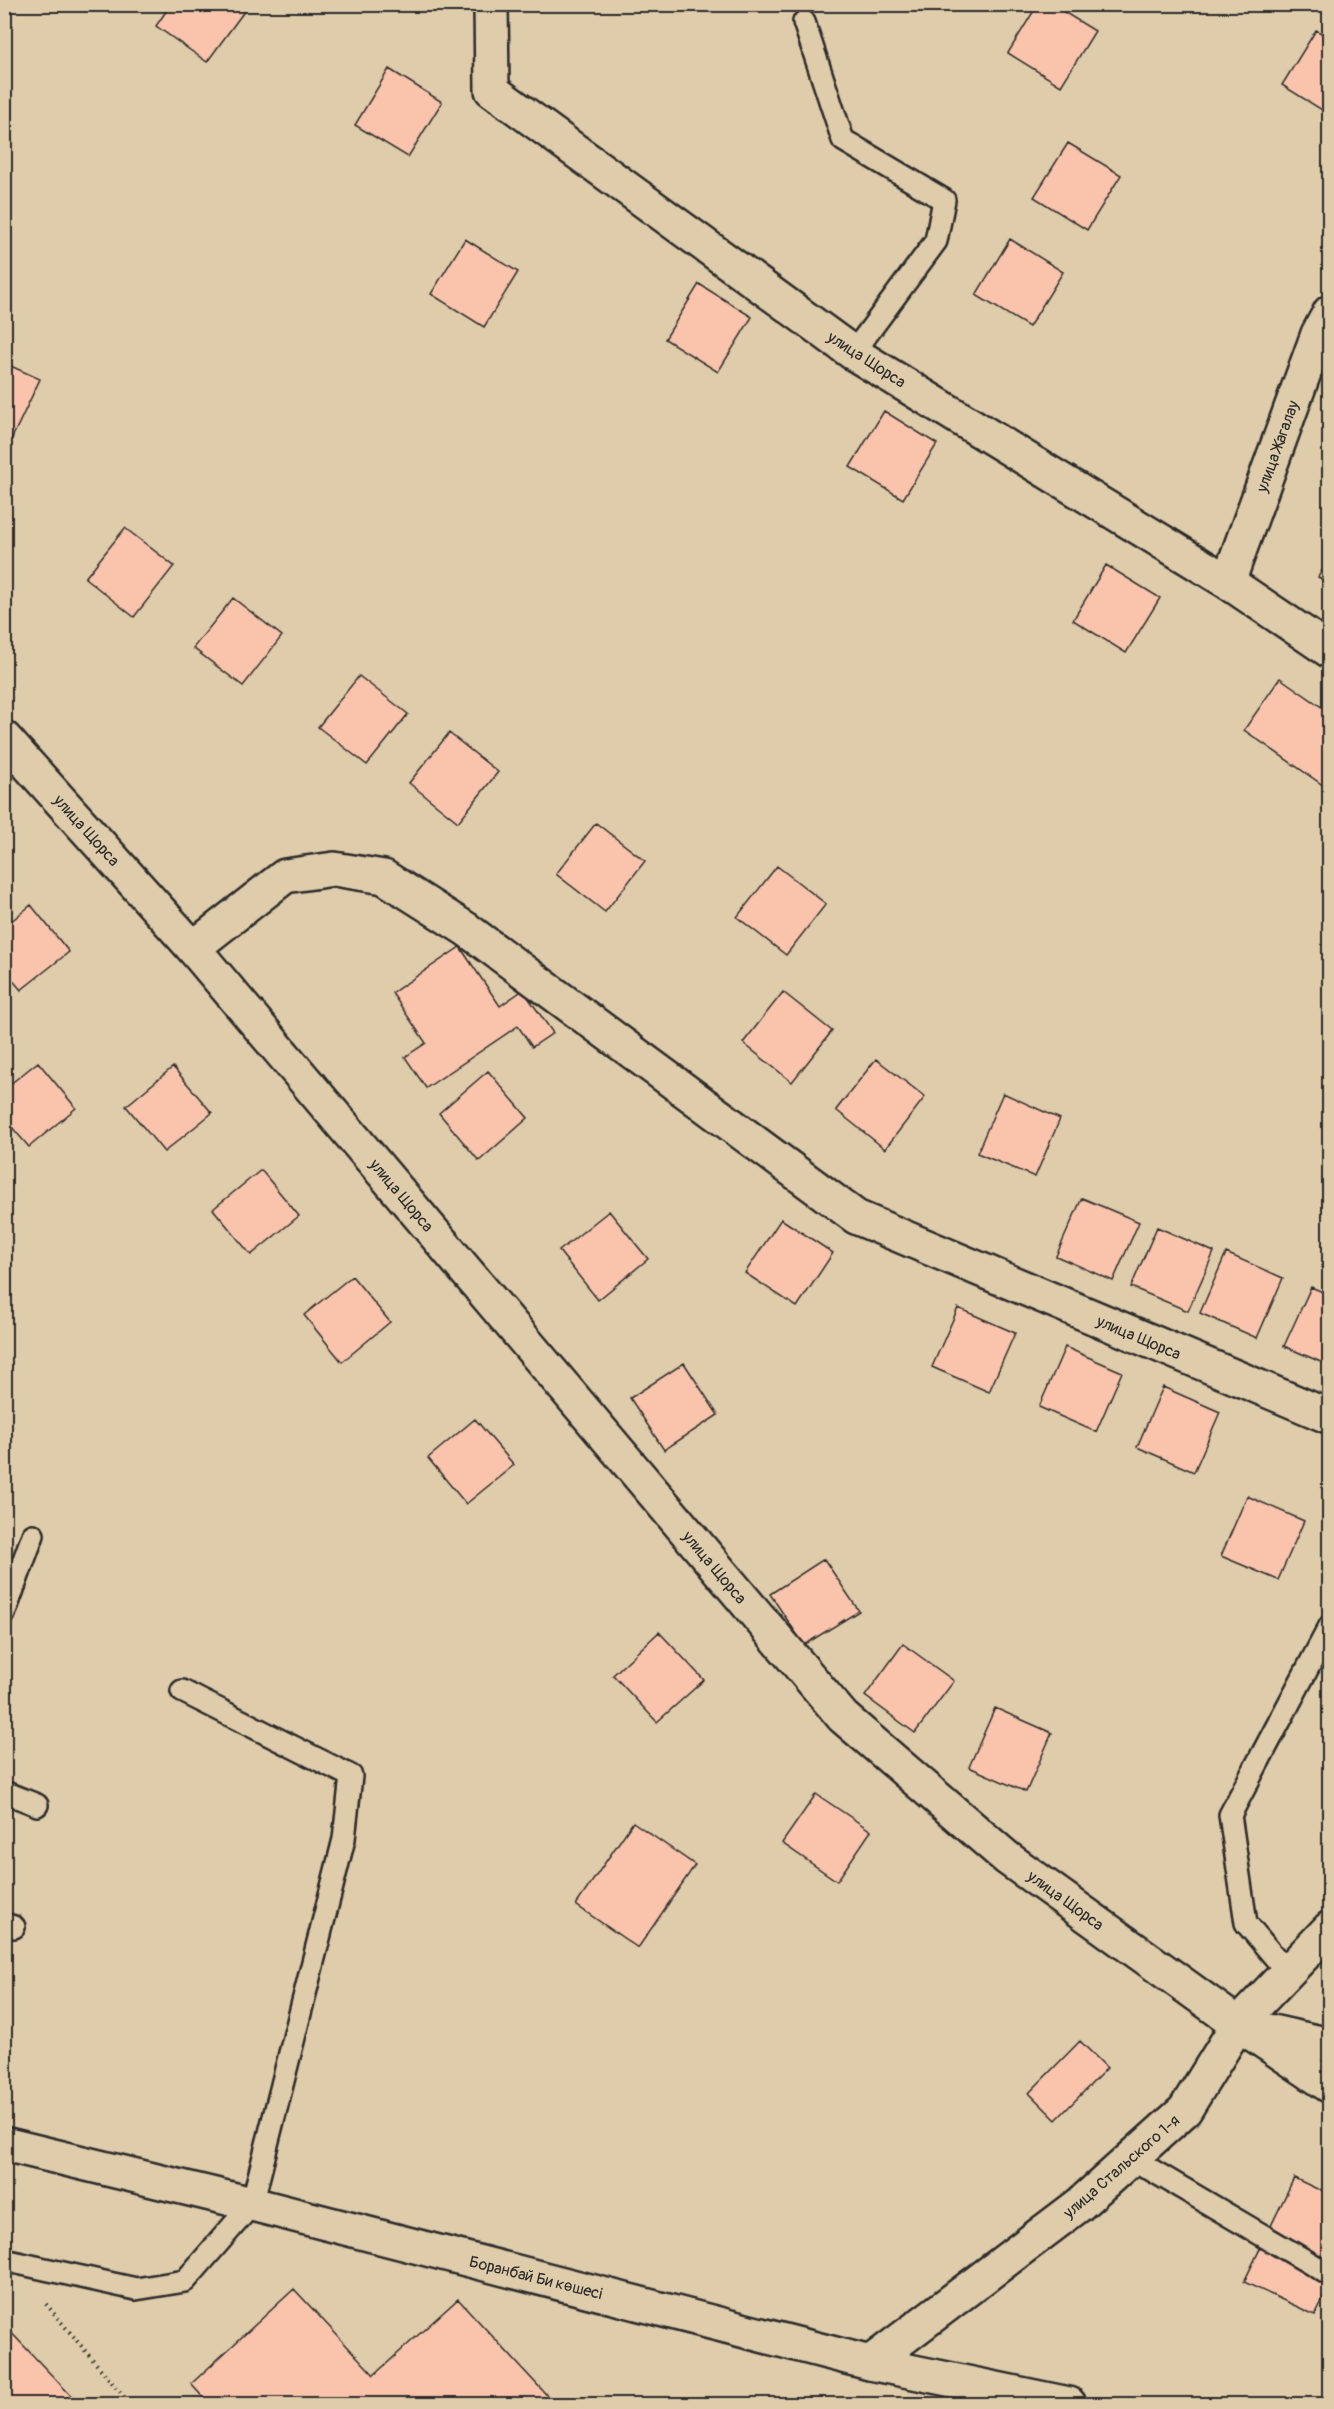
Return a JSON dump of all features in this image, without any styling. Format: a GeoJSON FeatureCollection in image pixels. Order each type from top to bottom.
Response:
{"type":"FeatureCollection","features":[{"type":"Feature","properties":{"kind":"street","name":"улица Щорса"},"geometry":{"type":"LineString","coordinates":[[491,4],[492,90],[853,353],[1228,582],[1329,651]]}},
{"type":"Feature","properties":{"kind":"street","name":"улица Жагалау"},"geometry":{"type":"LineString","coordinates":[[1228,582],[1318,334],[1329,312]]}},
{"type":"Feature","properties":{"kind":"street","name":"улица Щорса"},"geometry":{"type":"LineString","coordinates":[[4,738],[193,948],[843,1717],[1007,1858],[1238,2024],[1329,2086]]}},
{"type":"Feature","properties":{"kind":"street","name":"улица Щорса"},"geometry":{"type":"LineString","coordinates":[[193,948],[285,876],[334,869],[384,877],[466,929],[856,1217],[1329,1417]]}},
{"type":"Feature","properties":{"kind":"street","name":"улица Стальского 1-я"},"geometry":{"type":"LineString","coordinates":[[870,2362],[1079,2205],[1185,2110],[1238,2024],[1329,1928]]}},
{"type":"Feature","properties":{"kind":"street"},"geometry":{"type":"LineString","coordinates":[[1238,2024],[1329,2046]]}},
{"type":"Feature","properties":{"kind":"street","name":"Боранбай Би көшесі"},"geometry":{"type":"LineString","coordinates":[[4,2144],[252,2204],[870,2362],[1069,2404]]}},
{"type":"Feature","properties":{"kind":"lane"},"geometry":{"type":"LineString","coordinates":[[804,22],[843,140],[945,200],[936,241],[853,353]]}},
{"type":"Feature","properties":{"kind":"lane"},"geometry":{"type":"LineString","coordinates":[[4,1614],[33,1536]]}},
{"type":"Feature","properties":{"kind":"lane"},"geometry":{"type":"LineString","coordinates":[[1288,1973],[1246,1923],[1230,1815],[1329,1626]]}},
{"type":"Feature","properties":{"kind":"lane"},"geometry":{"type":"LineString","coordinates":[[8,2261],[136,2289],[185,2281],[252,2204],[344,1839],[351,1776],[182,1691]]}},
{"type":"Feature","properties":{"kind":"lane"},"geometry":{"type":"LineString","coordinates":[[4,1792],[37,1805]]}},
{"type":"Feature","properties":{"kind":"lane"},"geometry":{"type":"LineString","coordinates":[[1131,2158],[1329,2275]]}},
{"type":"Feature","properties":{"kind":"path"},"geometry":{"type":"LineString","coordinates":[[8,2261],[130,2404]]}},
{"type":"Feature","properties":{"kind":"building"},"geometry":{"type":"Polygon","coordinates":[[[171,4],[238,4],[245,10],[207,62],[156,26],[171,4]]]}},
{"type":"Feature","properties":{"kind":"building"},"geometry":{"type":"Polygon","coordinates":[[[1038,4],[1051,4],[1095,31],[1061,86],[1008,53],[1038,4]]]}},
{"type":"Feature","properties":{"kind":"building"},"geometry":{"type":"Polygon","coordinates":[[[1316,30],[1330,38],[1330,115],[1282,85],[1316,30]]]}},
{"type":"Feature","properties":{"kind":"building"},"geometry":{"type":"Polygon","coordinates":[[[389,69],[442,102],[408,157],[355,125],[389,69]]]}},
{"type":"Feature","properties":{"kind":"building"},"geometry":{"type":"Polygon","coordinates":[[[1068,143],[1121,175],[1087,230],[1034,197],[1068,143]]]}},
{"type":"Feature","properties":{"kind":"building"},"geometry":{"type":"Polygon","coordinates":[[[465,239],[518,272],[484,327],[431,294],[465,239]]]}},
{"type":"Feature","properties":{"kind":"building"},"geometry":{"type":"Polygon","coordinates":[[[1010,239],[1063,272],[1029,327],[976,295],[1010,239]]]}},
{"type":"Feature","properties":{"kind":"building"},"geometry":{"type":"Polygon","coordinates":[[[699,284],[752,317],[718,372],[665,339],[699,284]]]}},
{"type":"Feature","properties":{"kind":"building"},"geometry":{"type":"Polygon","coordinates":[[[4,363],[40,379],[12,438],[4,434],[4,363]]]}},
{"type":"Feature","properties":{"kind":"building"},"geometry":{"type":"Polygon","coordinates":[[[884,411],[937,444],[903,499],[850,467],[884,411]]]}},
{"type":"Feature","properties":{"kind":"building"},"geometry":{"type":"Polygon","coordinates":[[[125,528],[174,566],[134,617],[85,578],[125,528]]]}},
{"type":"Feature","properties":{"kind":"building"},"geometry":{"type":"Polygon","coordinates":[[[1330,558],[1330,584],[1318,577],[1330,558]]]}},
{"type":"Feature","properties":{"kind":"building"},"geometry":{"type":"Polygon","coordinates":[[[1106,565],[1160,598],[1126,653],[1073,620],[1106,565]]]}},
{"type":"Feature","properties":{"kind":"building"},"geometry":{"type":"Polygon","coordinates":[[[233,598],[282,636],[243,686],[193,648],[233,598]]]}},
{"type":"Feature","properties":{"kind":"building"},"geometry":{"type":"Polygon","coordinates":[[[359,676],[408,714],[367,765],[318,727],[359,676]]]}},
{"type":"Feature","properties":{"kind":"building"},"geometry":{"type":"Polygon","coordinates":[[[1280,678],[1330,713],[1330,790],[1244,730],[1280,678]]]}},
{"type":"Feature","properties":{"kind":"building"},"geometry":{"type":"Polygon","coordinates":[[[449,733],[498,772],[458,822],[409,783],[449,733]]]}},
{"type":"Feature","properties":{"kind":"building"},"geometry":{"type":"Polygon","coordinates":[[[596,823],[645,861],[605,912],[556,874],[596,823]]]}},
{"type":"Feature","properties":{"kind":"building"},"geometry":{"type":"Polygon","coordinates":[[[777,866],[826,904],[786,955],[737,917],[777,866]]]}},
{"type":"Feature","properties":{"kind":"building"},"geometry":{"type":"Polygon","coordinates":[[[31,905],[69,952],[21,990],[4,970],[4,927],[31,905]]]}},
{"type":"Feature","properties":{"kind":"building"},"geometry":{"type":"Polygon","coordinates":[[[460,947],[500,1006],[523,990],[553,1033],[532,1047],[518,1026],[426,1088],[405,1057],[426,1043],[392,993],[460,947]]]}},
{"type":"Feature","properties":{"kind":"building"},"geometry":{"type":"Polygon","coordinates":[[[783,992],[832,1031],[792,1082],[743,1043],[783,992]]]}},
{"type":"Feature","properties":{"kind":"building"},"geometry":{"type":"Polygon","coordinates":[[[876,1059],[925,1097],[885,1149],[836,1110],[876,1059]]]}},
{"type":"Feature","properties":{"kind":"building"},"geometry":{"type":"Polygon","coordinates":[[[38,1062],[76,1108],[29,1147],[4,1118],[4,1089],[38,1062]]]}},
{"type":"Feature","properties":{"kind":"building"},"geometry":{"type":"Polygon","coordinates":[[[173,1067],[212,1113],[164,1152],[126,1106],[173,1067]]]}},
{"type":"Feature","properties":{"kind":"building"},"geometry":{"type":"Polygon","coordinates":[[[488,1071],[528,1118],[479,1161],[439,1113],[488,1071]]]}},
{"type":"Feature","properties":{"kind":"building"},"geometry":{"type":"Polygon","coordinates":[[[1003,1093],[1060,1119],[1035,1177],[977,1153],[1003,1093]]]}},
{"type":"Feature","properties":{"kind":"building"},"geometry":{"type":"Polygon","coordinates":[[[261,1170],[299,1216],[251,1255],[213,1209],[261,1170]]]}},
{"type":"Feature","properties":{"kind":"building"},"geometry":{"type":"Polygon","coordinates":[[[1082,1198],[1139,1222],[1113,1281],[1056,1256],[1082,1198]]]}},
{"type":"Feature","properties":{"kind":"building"},"geometry":{"type":"Polygon","coordinates":[[[609,1211],[648,1259],[598,1300],[559,1251],[609,1211]]]}},
{"type":"Feature","properties":{"kind":"building"},"geometry":{"type":"Polygon","coordinates":[[[781,1219],[833,1253],[797,1307],[745,1273],[781,1219]]]}},
{"type":"Feature","properties":{"kind":"building"},"geometry":{"type":"Polygon","coordinates":[[[1157,1227],[1214,1252],[1188,1311],[1131,1287],[1157,1227]]]}},
{"type":"Feature","properties":{"kind":"building"},"geometry":{"type":"Polygon","coordinates":[[[1226,1253],[1283,1278],[1257,1338],[1200,1313],[1226,1253]]]}},
{"type":"Feature","properties":{"kind":"building"},"geometry":{"type":"Polygon","coordinates":[[[352,1276],[390,1322],[342,1362],[304,1315],[352,1276]]]}},
{"type":"Feature","properties":{"kind":"building"},"geometry":{"type":"Polygon","coordinates":[[[1311,1287],[1330,1295],[1330,1366],[1284,1346],[1311,1287]]]}},
{"type":"Feature","properties":{"kind":"building"},"geometry":{"type":"Polygon","coordinates":[[[958,1308],[1015,1333],[989,1392],[932,1367],[958,1308]]]}},
{"type":"Feature","properties":{"kind":"building"},"geometry":{"type":"Polygon","coordinates":[[[1065,1347],[1122,1372],[1096,1432],[1039,1407],[1065,1347]]]}},
{"type":"Feature","properties":{"kind":"building"},"geometry":{"type":"Polygon","coordinates":[[[684,1363],[718,1415],[664,1450],[630,1398],[684,1363]]]}},
{"type":"Feature","properties":{"kind":"building"},"geometry":{"type":"Polygon","coordinates":[[[1163,1387],[1220,1412],[1194,1472],[1137,1447],[1163,1387]]]}},
{"type":"Feature","properties":{"kind":"building"},"geometry":{"type":"Polygon","coordinates":[[[475,1419],[514,1465],[466,1504],[428,1458],[475,1419]]]}},
{"type":"Feature","properties":{"kind":"building"},"geometry":{"type":"Polygon","coordinates":[[[1247,1496],[1304,1521],[1278,1580],[1221,1556],[1247,1496]]]}},
{"type":"Feature","properties":{"kind":"building"},"geometry":{"type":"Polygon","coordinates":[[[824,1559],[859,1611],[804,1645],[770,1594],[824,1559]]]}},
{"type":"Feature","properties":{"kind":"building"},"geometry":{"type":"Polygon","coordinates":[[[659,1632],[704,1680],[657,1722],[613,1675],[659,1632]]]}},
{"type":"Feature","properties":{"kind":"building"},"geometry":{"type":"Polygon","coordinates":[[[903,1644],[954,1681],[915,1733],[865,1696],[903,1644]]]}},
{"type":"Feature","properties":{"kind":"building"},"geometry":{"type":"Polygon","coordinates":[[[995,1708],[1052,1733],[1026,1792],[969,1767],[995,1708]]]}},
{"type":"Feature","properties":{"kind":"building"},"geometry":{"type":"Polygon","coordinates":[[[816,1794],[871,1831],[837,1881],[782,1843],[816,1794]]]}},
{"type":"Feature","properties":{"kind":"building"},"geometry":{"type":"Polygon","coordinates":[[[633,1822],[695,1865],[638,1948],[576,1905],[633,1822]]]}},
{"type":"Feature","properties":{"kind":"building"},"geometry":{"type":"Polygon","coordinates":[[[1080,2041],[1107,2068],[1056,2120],[1029,2093],[1080,2041]]]}},
{"type":"Feature","properties":{"kind":"building"},"geometry":{"type":"Polygon","coordinates":[[[1294,2178],[1330,2195],[1330,2285],[1315,2315],[1244,2282],[1294,2178]]]}},
{"type":"Feature","properties":{"kind":"building"},"geometry":{"type":"Polygon","coordinates":[[[294,2289],[374,2375],[458,2299],[555,2404],[209,2404],[191,2384],[294,2289]]]}},
{"type":"Feature","properties":{"kind":"building"},"geometry":{"type":"Polygon","coordinates":[[[4,2325],[79,2404],[4,2404],[4,2325]]]}}]}
